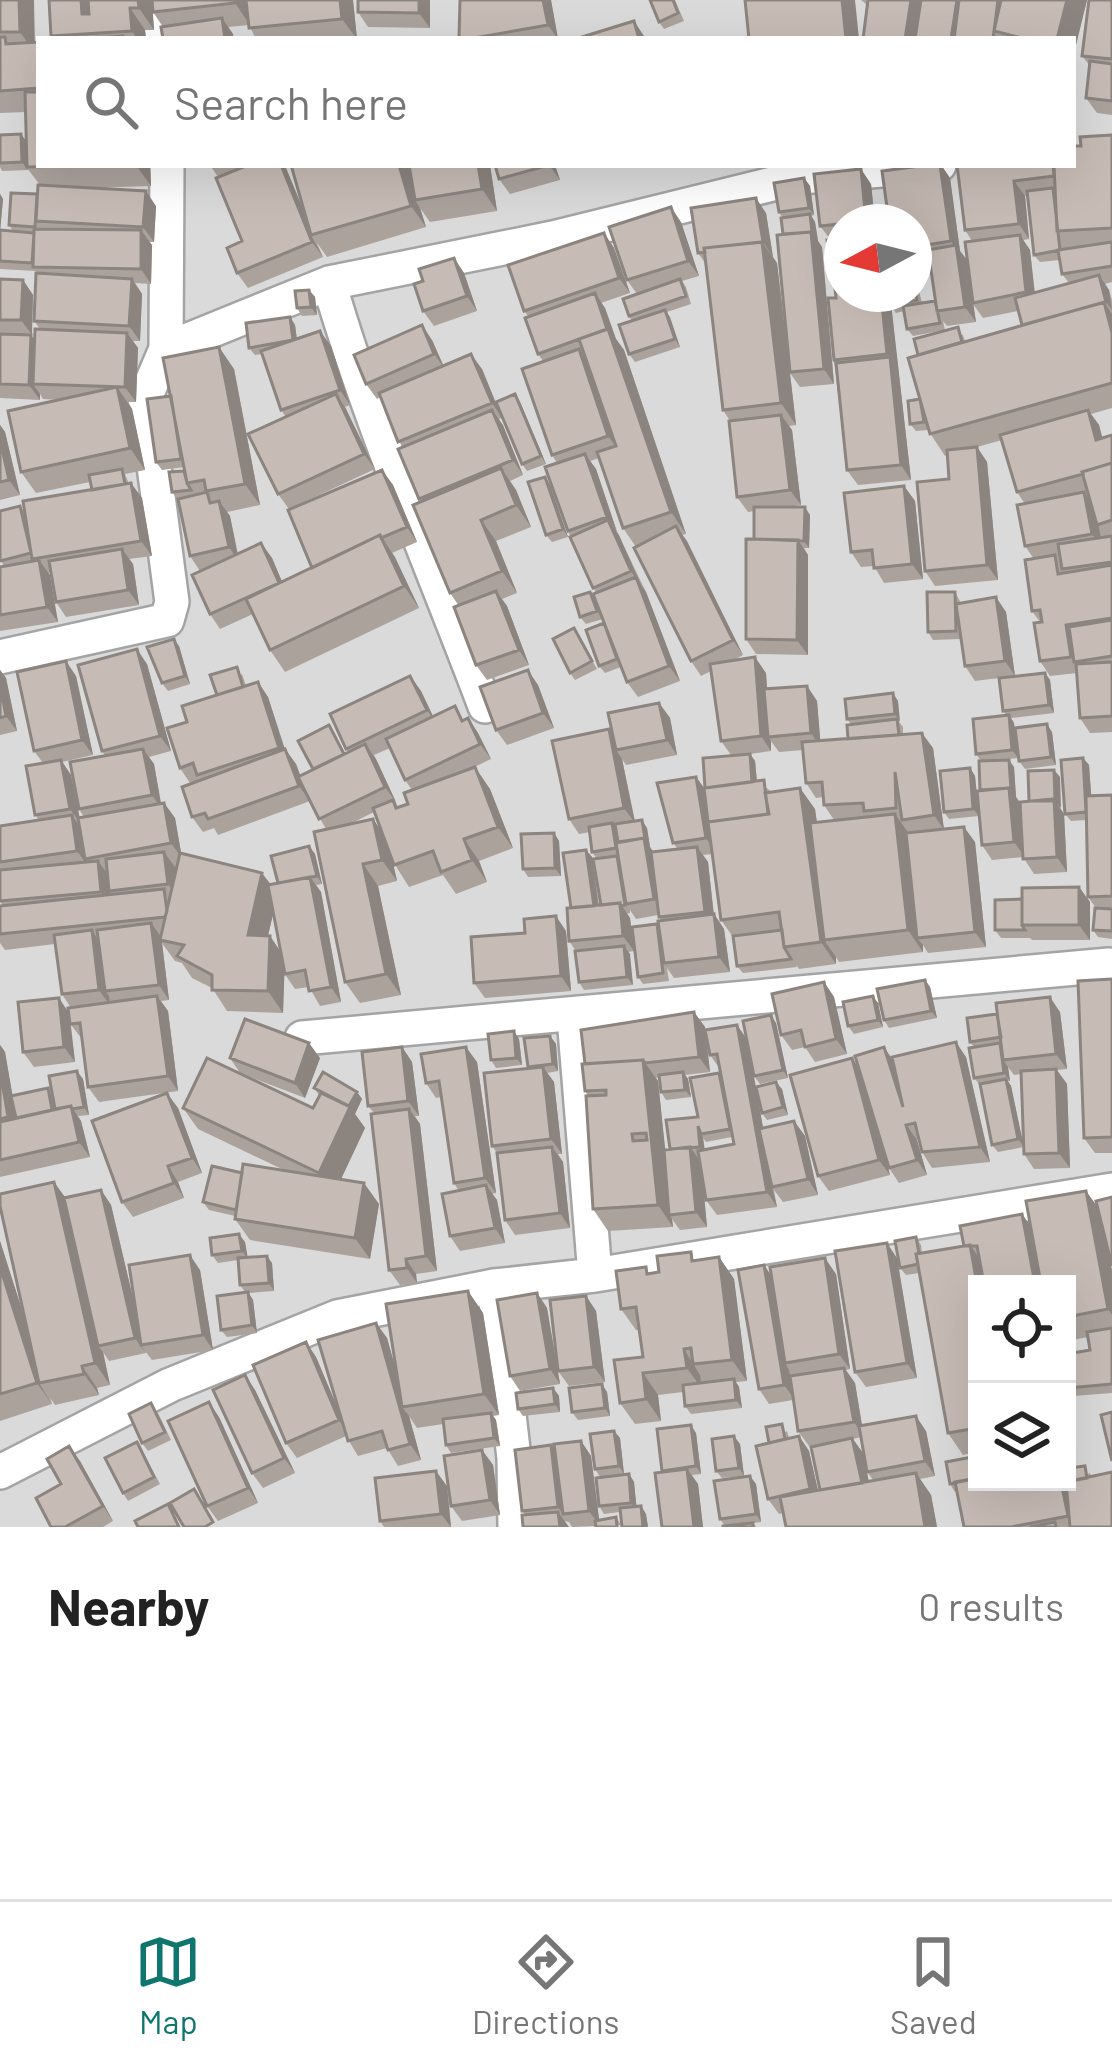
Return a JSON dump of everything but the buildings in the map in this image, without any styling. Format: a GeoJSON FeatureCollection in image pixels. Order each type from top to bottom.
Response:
{"type":"FeatureCollection","features":[{"type":"Feature","properties":{"kind":"street"},"geometry":{"type":"LineString","coordinates":[[157,0],[160,36]]}},
{"type":"Feature","properties":{"kind":"street"},"geometry":{"type":"LineString","coordinates":[[0,657],[167,620],[172,602],[145,398],[166,350],[166,168]]}},
{"type":"Feature","properties":{"kind":"street"},"geometry":{"type":"LineString","coordinates":[[166,350],[329,283],[553,238],[801,177],[904,168]]}},
{"type":"Feature","properties":{"kind":"street"},"geometry":{"type":"LineString","coordinates":[[329,283],[362,395],[485,706]]}},
{"type":"Feature","properties":{"kind":"street"},"geometry":{"type":"LineString","coordinates":[[302,1038],[574,1017],[1108,965]]}},
{"type":"Feature","properties":{"kind":"street"},"geometry":{"type":"LineString","coordinates":[[574,1017],[595,1275]]}},
{"type":"Feature","properties":{"kind":"street"},"geometry":{"type":"LineString","coordinates":[[0,1472],[170,1385],[337,1317],[494,1286],[595,1275],[1112,1190]]}},
{"type":"Feature","properties":{"kind":"street"},"geometry":{"type":"LineString","coordinates":[[494,1286],[514,1458],[515,1527]]}},
{"type":"Feature","properties":{"kind":"shaded area"},"geometry":{"type":"Polygon","coordinates":[[[0,0],[1112,0],[1112,1527],[0,1527],[0,0]]]}}]}
